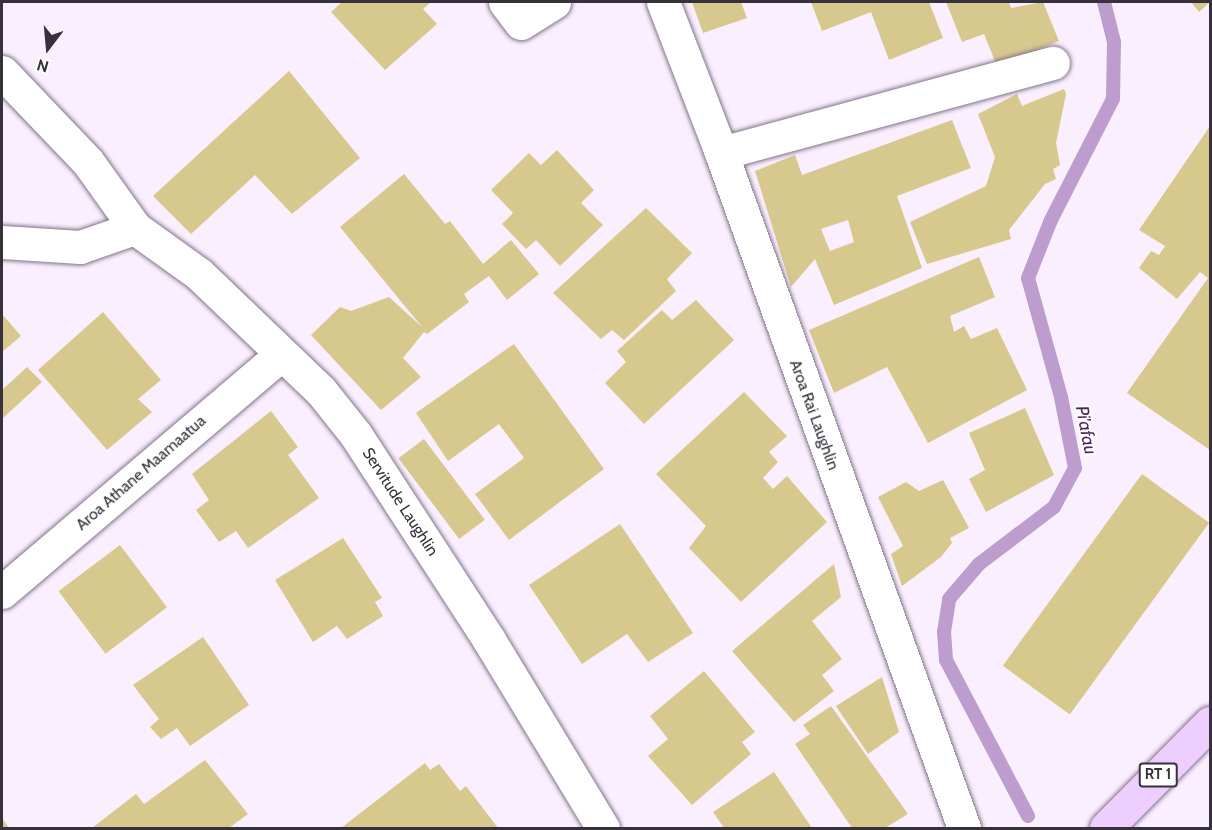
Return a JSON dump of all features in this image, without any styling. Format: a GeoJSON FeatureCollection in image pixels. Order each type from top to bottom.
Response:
{"type":"FeatureCollection","features":[{"type":"Feature","properties":{"kind":"main road","name":"RT 1"},"geometry":{"type":"LineString","coordinates":[[1106,828],[1210,723]]}},
{"type":"Feature","properties":{"kind":"street"},"geometry":{"type":"LineString","coordinates":[[506,2],[521,23],[554,2]]}},
{"type":"Feature","properties":{"kind":"street","name":"Aroa Rai Laughlin"},"geometry":{"type":"LineString","coordinates":[[663,2],[721,153],[964,828]]}},
{"type":"Feature","properties":{"kind":"street"},"geometry":{"type":"LineString","coordinates":[[721,153],[1053,63]]}},
{"type":"Feature","properties":{"kind":"street","name":"Servitude Laughlin"},"geometry":{"type":"LineString","coordinates":[[2,72],[88,162],[135,228],[199,274],[321,391],[356,435],[489,640],[603,828]]}},
{"type":"Feature","properties":{"kind":"street"},"geometry":{"type":"LineString","coordinates":[[2,242],[80,247],[135,228]]}},
{"type":"Feature","properties":{"kind":"street","name":"Aroa Athane Maamaatua"},"geometry":{"type":"LineString","coordinates":[[2,592],[282,354]]}},
{"type":"Feature","properties":{"kind":"building"},"geometry":{"type":"Polygon","coordinates":[[[342,2],[431,2],[423,9],[437,24],[385,70],[331,12],[342,2]]]}},
{"type":"Feature","properties":{"kind":"building"},"geometry":{"type":"Polygon","coordinates":[[[692,2],[741,2],[747,18],[703,33],[692,2]]]}},
{"type":"Feature","properties":{"kind":"building"},"geometry":{"type":"Polygon","coordinates":[[[811,2],[929,2],[943,38],[889,60],[871,12],[822,31],[811,2]]]}},
{"type":"Feature","properties":{"kind":"building"},"geometry":{"type":"Polygon","coordinates":[[[946,2],[1009,2],[1011,8],[1043,2],[1059,41],[997,66],[984,34],[962,42],[946,2]]]}},
{"type":"Feature","properties":{"kind":"building"},"geometry":{"type":"Polygon","coordinates":[[[1191,2],[1210,2],[1199,12],[1191,2]]]}},
{"type":"Feature","properties":{"kind":"building"},"geometry":{"type":"Polygon","coordinates":[[[289,71],[360,158],[292,214],[255,175],[191,234],[153,196],[289,71]]]}},
{"type":"Feature","properties":{"kind":"building"},"geometry":{"type":"Polygon","coordinates":[[[1064,89],[1066,94],[1056,143],[1060,165],[1053,169],[1056,179],[1045,184],[1009,230],[1011,239],[927,264],[910,222],[986,186],[995,157],[978,114],[1017,94],[1022,106],[1064,89]]]}},
{"type":"Feature","properties":{"kind":"building"},"geometry":{"type":"Polygon","coordinates":[[[952,120],[971,168],[897,196],[922,268],[834,305],[815,259],[791,287],[755,171],[795,155],[802,175],[952,120]],[[848,220],[821,229],[830,251],[854,242],[848,220]]]}},
{"type":"Feature","properties":{"kind":"building"},"geometry":{"type":"Polygon","coordinates":[[[1210,126],[1210,450],[1127,393],[1208,278],[1200,272],[1177,299],[1139,268],[1151,251],[1159,255],[1165,246],[1139,230],[1210,126]]]}},
{"type":"Feature","properties":{"kind":"building"},"geometry":{"type":"Polygon","coordinates":[[[557,150],[594,190],[581,203],[603,225],[560,266],[536,240],[526,249],[502,224],[513,213],[491,190],[529,153],[541,165],[557,150]]]}},
{"type":"Feature","properties":{"kind":"building"},"geometry":{"type":"Polygon","coordinates":[[[404,174],[445,224],[450,221],[483,264],[511,240],[539,274],[507,300],[489,276],[464,294],[469,302],[427,334],[424,332],[403,358],[421,377],[381,410],[311,335],[340,307],[351,311],[389,297],[422,327],[340,227],[404,174]]]}},
{"type":"Feature","properties":{"kind":"building"},"geometry":{"type":"Polygon","coordinates":[[[646,208],[692,253],[667,279],[676,291],[624,340],[612,330],[601,339],[553,293],[646,208]]]}},
{"type":"Feature","properties":{"kind":"building"},"geometry":{"type":"Polygon","coordinates":[[[979,257],[995,297],[950,316],[954,332],[964,326],[971,339],[997,328],[1027,390],[928,443],[887,367],[834,393],[809,330],[979,257]]]}},
{"type":"Feature","properties":{"kind":"building"},"geometry":{"type":"Polygon","coordinates":[[[696,300],[734,340],[644,424],[605,383],[626,362],[617,351],[662,310],[672,320],[696,300]]]}},
{"type":"Feature","properties":{"kind":"building"},"geometry":{"type":"Polygon","coordinates":[[[103,312],[161,380],[138,399],[152,412],[107,450],[38,370],[103,312]]]}},
{"type":"Feature","properties":{"kind":"building"},"geometry":{"type":"Polygon","coordinates":[[[2,314],[21,336],[2,352],[2,314]]]}},
{"type":"Feature","properties":{"kind":"building"},"geometry":{"type":"Polygon","coordinates":[[[514,344],[604,469],[509,540],[475,494],[524,458],[499,424],[448,461],[416,413],[514,344]]]}},
{"type":"Feature","properties":{"kind":"building"},"geometry":{"type":"Polygon","coordinates":[[[27,367],[42,382],[2,419],[2,390],[27,367]]]}},
{"type":"Feature","properties":{"kind":"building"},"geometry":{"type":"Polygon","coordinates":[[[744,392],[787,436],[769,452],[778,462],[763,478],[773,489],[787,476],[827,522],[741,602],[689,548],[706,526],[656,474],[744,392]]]}},
{"type":"Feature","properties":{"kind":"building"},"geometry":{"type":"Polygon","coordinates":[[[1025,408],[1054,475],[986,512],[969,479],[985,470],[969,433],[1025,408]]]}},
{"type":"Feature","properties":{"kind":"building"},"geometry":{"type":"Polygon","coordinates":[[[271,411],[298,447],[288,455],[319,498],[248,548],[236,531],[219,542],[196,510],[209,500],[192,474],[271,411]]]}},
{"type":"Feature","properties":{"kind":"building"},"geometry":{"type":"Polygon","coordinates":[[[424,439],[485,520],[459,539],[398,458],[424,439]]]}},
{"type":"Feature","properties":{"kind":"building"},"geometry":{"type":"Polygon","coordinates":[[[1142,474],[1209,523],[1070,715],[1003,666],[1142,474]]]}},
{"type":"Feature","properties":{"kind":"building"},"geometry":{"type":"Polygon","coordinates":[[[943,480],[969,528],[950,538],[952,543],[941,557],[902,586],[891,554],[903,546],[878,497],[906,482],[919,491],[943,480]]]}},
{"type":"Feature","properties":{"kind":"building"},"geometry":{"type":"Polygon","coordinates":[[[620,524],[693,633],[648,662],[627,634],[582,664],[529,585],[620,524]]]}},
{"type":"Feature","properties":{"kind":"building"},"geometry":{"type":"Polygon","coordinates":[[[343,538],[382,598],[375,602],[383,616],[347,639],[337,626],[313,642],[275,580],[343,538]]]}},
{"type":"Feature","properties":{"kind":"building"},"geometry":{"type":"Polygon","coordinates":[[[120,545],[167,607],[105,654],[59,591],[120,545]]]}},
{"type":"Feature","properties":{"kind":"building"},"geometry":{"type":"Polygon","coordinates":[[[834,564],[841,597],[812,621],[842,659],[822,675],[834,691],[794,722],[732,651],[834,564]]]}},
{"type":"Feature","properties":{"kind":"building"},"geometry":{"type":"Polygon","coordinates":[[[203,637],[249,705],[190,746],[177,728],[161,739],[150,727],[159,719],[133,685],[203,637]]]}},
{"type":"Feature","properties":{"kind":"building"},"geometry":{"type":"Polygon","coordinates":[[[704,671],[755,732],[742,742],[751,754],[692,805],[648,756],[668,739],[650,716],[704,671]]]}},
{"type":"Feature","properties":{"kind":"building"},"geometry":{"type":"Polygon","coordinates":[[[882,677],[899,732],[868,754],[836,706],[882,677]]]}},
{"type":"Feature","properties":{"kind":"building"},"geometry":{"type":"Polygon","coordinates":[[[831,706],[908,814],[885,828],[852,828],[795,744],[810,734],[803,725],[831,706]]]}},
{"type":"Feature","properties":{"kind":"building"},"geometry":{"type":"Polygon","coordinates":[[[205,760],[248,814],[229,828],[92,828],[136,794],[144,804],[205,760]]]}},
{"type":"Feature","properties":{"kind":"building"},"geometry":{"type":"Polygon","coordinates":[[[425,763],[430,770],[439,764],[460,791],[466,786],[498,828],[341,828],[425,763]]]}},
{"type":"Feature","properties":{"kind":"building"},"geometry":{"type":"Polygon","coordinates":[[[774,772],[812,828],[724,828],[713,812],[774,772]]]}},
{"type":"Feature","properties":{"kind":"building"},"geometry":{"type":"Polygon","coordinates":[[[2,818],[9,828],[2,828],[2,818]]]}},
{"type":"Feature","properties":{"kind":"waterway","name":"Pi'afau"},"geometry":{"type":"LineString","coordinates":[[1028,816],[946,660],[944,632],[949,599],[979,564],[1054,507],[1075,468],[1061,397],[1028,278],[1051,220],[1113,99],[1114,42],[1104,2]]}}]}
